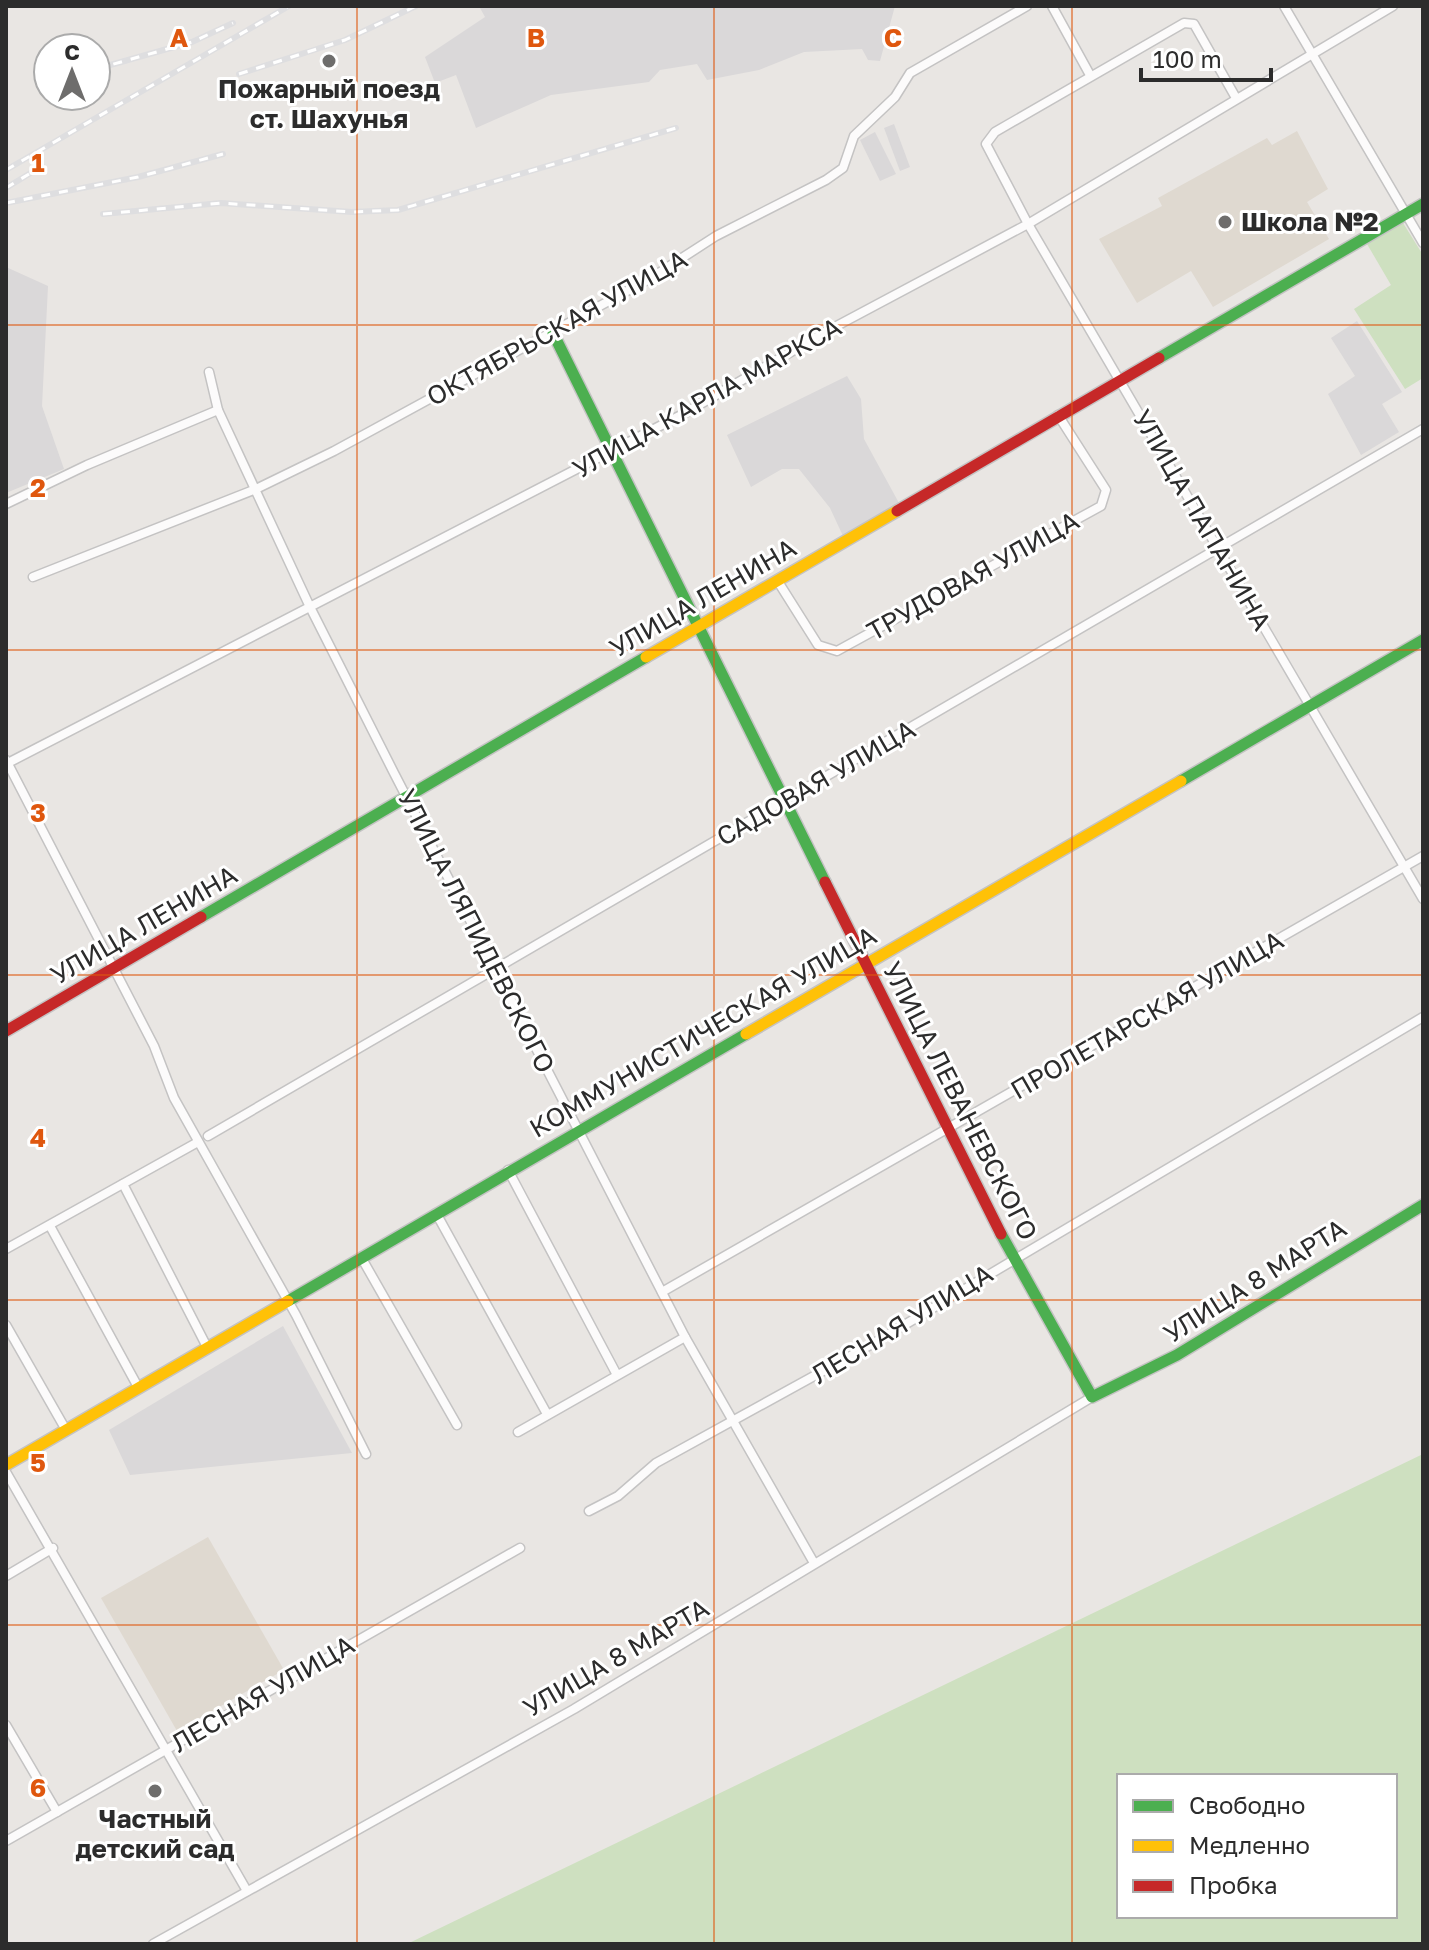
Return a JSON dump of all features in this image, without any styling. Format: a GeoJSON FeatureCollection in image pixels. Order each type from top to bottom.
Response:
{"type":"FeatureCollection","features":[{"type":"Feature","properties":{"kind":"street","name":"ОКТЯБРЬСКАЯ УЛИЦА"},"geometry":{"type":"LineString","coordinates":[[33,577],[256,489],[553,333],[683,260],[716,236],[826,180],[843,168],[854,136],[895,97],[910,73],[1027,6]]}},
{"type":"Feature","properties":{"kind":"street"},"geometry":{"type":"LineString","coordinates":[[1052,6],[1090,75],[1189,22],[1236,98]]}},
{"type":"Feature","properties":{"kind":"street"},"geometry":{"type":"LineString","coordinates":[[1284,6],[1423,243]]}},
{"type":"Feature","properties":{"kind":"street","name":"УЛИЦА КАРЛА МАРКСА"},"geometry":{"type":"LineString","coordinates":[[7,762],[611,452],[1028,224],[1393,6]]}},
{"type":"Feature","properties":{"kind":"street","name":"УЛИЦА ПАПАНИНА"},"geometry":{"type":"LineString","coordinates":[[1090,75],[986,140],[987,147],[1028,224],[1423,899]]}},
{"type":"Feature","properties":{"kind":"street","name":"УЛИЦА ЛЕНИНА"},"geometry":{"type":"LineString","coordinates":[[6,1031],[1423,204]]}},
{"type":"Feature","properties":{"kind":"street","name":"УЛИЦА ЛЕВАНЕВСКОГО"},"geometry":{"type":"LineString","coordinates":[[553,333],[948,1129],[1013,1257],[1092,1397]]}},
{"type":"Feature","properties":{"kind":"street","name":"УЛИЦА ЛЯПИДЕВСКОГО"},"geometry":{"type":"LineString","coordinates":[[209,372],[218,410],[310,607],[685,1337],[731,1424],[814,1563]]}},
{"type":"Feature","properties":{"kind":"street"},"geometry":{"type":"LineString","coordinates":[[6,504],[87,465],[218,410]]}},
{"type":"Feature","properties":{"kind":"street","name":"ТРУДОВАЯ УЛИЦА"},"geometry":{"type":"LineString","coordinates":[[777,580],[818,645],[837,651],[1101,506],[1106,490],[1058,415]]}},
{"type":"Feature","properties":{"kind":"street","name":"САДОВАЯ УЛИЦА"},"geometry":{"type":"LineString","coordinates":[[208,1136],[1423,429]]}},
{"type":"Feature","properties":{"kind":"street","name":"КОММУНИСТИЧЕСКАЯ УЛИЦА"},"geometry":{"type":"LineString","coordinates":[[6,1465],[1423,640]]}},
{"type":"Feature","properties":{"kind":"street"},"geometry":{"type":"LineString","coordinates":[[7,762],[154,1046],[174,1098],[286,1300],[366,1454]]}},
{"type":"Feature","properties":{"kind":"street","name":"ПРОЛЕТАРСКАЯ УЛИЦА"},"geometry":{"type":"LineString","coordinates":[[662,1292],[1423,856]]}},
{"type":"Feature","properties":{"kind":"street","name":"ЛЕСНАЯ УЛИЦА"},"geometry":{"type":"LineString","coordinates":[[589,1511],[618,1496],[656,1463],[731,1424],[1423,1017]]}},
{"type":"Feature","properties":{"kind":"street"},"geometry":{"type":"LineString","coordinates":[[6,1249],[198,1142]]}},
{"type":"Feature","properties":{"kind":"street"},"geometry":{"type":"LineString","coordinates":[[508,1170],[617,1375]]}},
{"type":"Feature","properties":{"kind":"street"},"geometry":{"type":"LineString","coordinates":[[123,1184],[207,1347]]}},
{"type":"Feature","properties":{"kind":"street","name":"УЛИЦА 8 МАРТА"},"geometry":{"type":"LineString","coordinates":[[153,1944],[574,1709],[744,1610],[814,1563],[1092,1397],[1109,1392],[1423,1205]]}},
{"type":"Feature","properties":{"kind":"street"},"geometry":{"type":"LineString","coordinates":[[436,1213],[547,1414]]}},
{"type":"Feature","properties":{"kind":"street"},"geometry":{"type":"LineString","coordinates":[[50,1226],[138,1387]]}},
{"type":"Feature","properties":{"kind":"street"},"geometry":{"type":"LineString","coordinates":[[361,1257],[457,1425]]}},
{"type":"Feature","properties":{"kind":"street"},"geometry":{"type":"LineString","coordinates":[[6,1325],[66,1430]]}},
{"type":"Feature","properties":{"kind":"street"},"geometry":{"type":"LineString","coordinates":[[518,1432],[685,1337]]}},
{"type":"Feature","properties":{"kind":"street"},"geometry":{"type":"LineString","coordinates":[[6,1472],[53,1548],[247,1891]]}},
{"type":"Feature","properties":{"kind":"street"},"geometry":{"type":"LineString","coordinates":[[6,1576],[53,1548]]}},
{"type":"Feature","properties":{"kind":"street","name":"ЛЕСНАЯ УЛИЦА"},"geometry":{"type":"LineString","coordinates":[[6,1841],[520,1548]]}},
{"type":"Feature","properties":{"kind":"street"},"geometry":{"type":"LineString","coordinates":[[6,1725],[57,1812]]}},
{"type":"Feature","properties":{"kind":"shaded area"},"geometry":{"type":"Polygon","coordinates":[[[895,6],[880,61],[868,60],[862,49],[804,52],[759,70],[707,80],[697,64],[660,70],[649,82],[551,95],[476,128],[456,75],[435,83],[425,57],[485,17],[480,8],[895,6]]]}},
{"type":"Feature","properties":{"kind":"shaded area"},"geometry":{"type":"Polygon","coordinates":[[[894,124],[910,167],[900,171],[884,128],[894,124]]]}},
{"type":"Feature","properties":{"kind":"shaded area","name":"Школа №2"},"geometry":{"type":"Polygon","coordinates":[[[1297,131],[1328,189],[1307,202],[1329,239],[1213,307],[1191,271],[1137,303],[1099,239],[1162,206],[1158,198],[1267,138],[1272,145],[1297,131]]]}},
{"type":"Feature","properties":{"kind":"shaded area"},"geometry":{"type":"Polygon","coordinates":[[[875,132],[896,174],[880,181],[860,140],[875,132]]]}},
{"type":"Feature","properties":{"kind":"shaded area"},"geometry":{"type":"Polygon","coordinates":[[[6,267],[48,286],[42,406],[64,469],[6,493],[6,267]]]}},
{"type":"Feature","properties":{"kind":"shaded area"},"geometry":{"type":"Polygon","coordinates":[[[1357,321],[1402,392],[1382,404],[1399,432],[1361,455],[1328,394],[1355,376],[1331,338],[1357,321]]]}},
{"type":"Feature","properties":{"kind":"shaded area"},"geometry":{"type":"Polygon","coordinates":[[[847,376],[861,399],[864,439],[899,503],[843,536],[830,508],[799,469],[782,469],[751,487],[727,435],[847,376]]]}},
{"type":"Feature","properties":{"kind":"shaded area"},"geometry":{"type":"Polygon","coordinates":[[[283,1326],[352,1453],[130,1475],[109,1430],[283,1326]]]}},
{"type":"Feature","properties":{"kind":"shaded area"},"geometry":{"type":"Polygon","coordinates":[[[208,1537],[284,1670],[177,1731],[101,1598],[208,1537]]]}},
{"type":"Feature","properties":{"kind":"green space"},"geometry":{"type":"Polygon","coordinates":[[[1403,223],[1423,255],[1423,378],[1405,389],[1354,309],[1391,285],[1367,244],[1403,223]]]}},
{"type":"Feature","properties":{"kind":"green space"},"geometry":{"type":"Polygon","coordinates":[[[1423,1454],[1423,1944],[407,1944],[1423,1454]]]}},
{"type":"Feature","properties":{"kind":"railway"},"geometry":{"type":"LineString","coordinates":[[6,170],[289,6]]}},
{"type":"Feature","properties":{"kind":"railway"},"geometry":{"type":"LineString","coordinates":[[239,74],[345,40],[416,6]]}},
{"type":"Feature","properties":{"kind":"railway"},"geometry":{"type":"LineString","coordinates":[[112,64],[192,42],[233,23]]}},
{"type":"Feature","properties":{"kind":"railway"},"geometry":{"type":"LineString","coordinates":[[103,214],[221,203],[352,212],[398,210],[676,128]]}},
{"type":"Feature","properties":{"kind":"railway"},"geometry":{"type":"LineString","coordinates":[[6,203],[138,177],[223,154]]}},
{"type":"Feature","properties":{"kind":"railway"},"geometry":{"type":"LineString","coordinates":[[6,188],[42,166]]}},
{"type":"Feature","properties":{"kind":"traffic: fast"},"geometry":{"type":"LineString","coordinates":[[1159,358],[1423,204]]}},
{"type":"Feature","properties":{"kind":"traffic: fast"},"geometry":{"type":"LineString","coordinates":[[553,333],[825,882]]}},
{"type":"Feature","properties":{"kind":"traffic: fast"},"geometry":{"type":"LineString","coordinates":[[1181,781],[1423,640]]}},
{"type":"Feature","properties":{"kind":"traffic: fast"},"geometry":{"type":"LineString","coordinates":[[201,917],[646,657]]}},
{"type":"Feature","properties":{"kind":"traffic: fast"},"geometry":{"type":"LineString","coordinates":[[288,1301],[746,1034]]}},
{"type":"Feature","properties":{"kind":"traffic: fast"},"geometry":{"type":"LineString","coordinates":[[1001,1234],[1092,1397],[1177,1355],[1423,1205]]}},
{"type":"Feature","properties":{"kind":"traffic: slow"},"geometry":{"type":"LineString","coordinates":[[646,657],[897,511]]}},
{"type":"Feature","properties":{"kind":"traffic: slow"},"geometry":{"type":"LineString","coordinates":[[746,1034],[1181,781]]}},
{"type":"Feature","properties":{"kind":"traffic: slow"},"geometry":{"type":"LineString","coordinates":[[6,1465],[288,1301]]}},
{"type":"Feature","properties":{"kind":"traffic: jam"},"geometry":{"type":"LineString","coordinates":[[897,511],[1159,358]]}},
{"type":"Feature","properties":{"kind":"traffic: jam"},"geometry":{"type":"LineString","coordinates":[[825,882],[1001,1234]]}},
{"type":"Feature","properties":{"kind":"traffic: jam"},"geometry":{"type":"LineString","coordinates":[[6,1031],[201,917]]}},
{"type":"Feature","properties":{"kind":"place","name":"Пожарный поезд ст. Шахунья"},"geometry":{"type":"Point","coordinates":[329,61]}},
{"type":"Feature","properties":{"kind":"place","name":"Школа №2"},"geometry":{"type":"Point","coordinates":[1225,222]}},
{"type":"Feature","properties":{"kind":"place","name":"Частный детский сад"},"geometry":{"type":"Point","coordinates":[155,1791]}}]}
